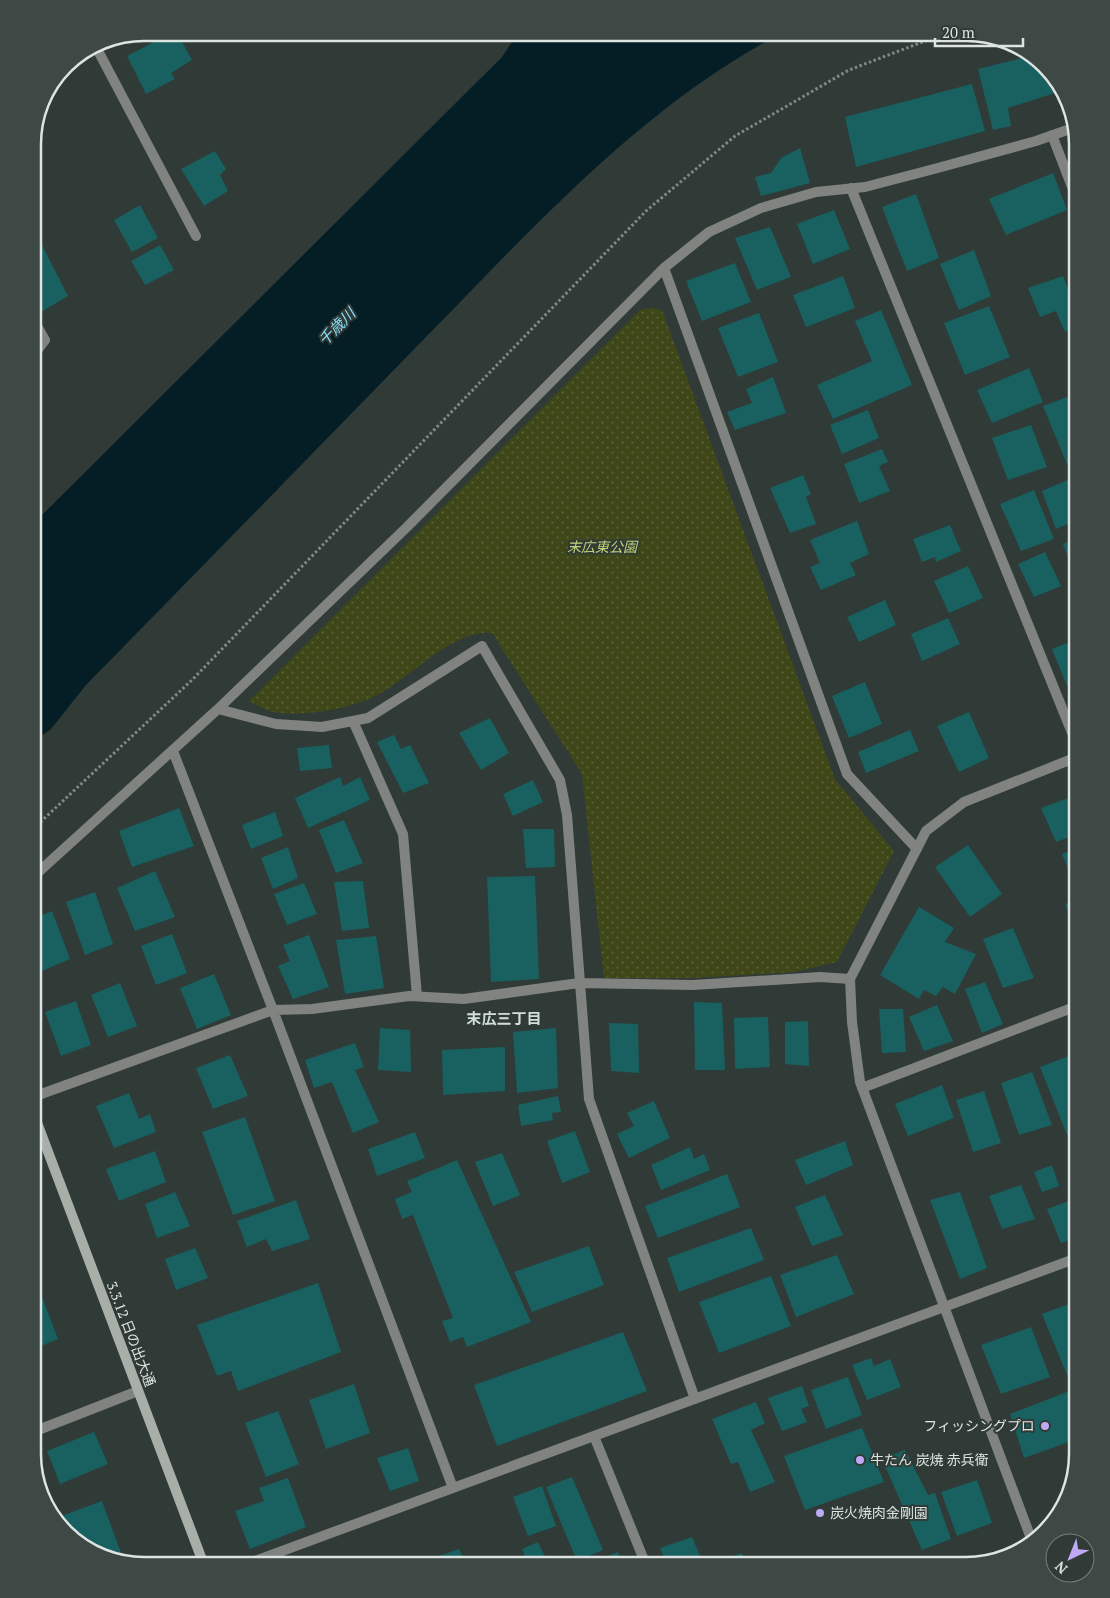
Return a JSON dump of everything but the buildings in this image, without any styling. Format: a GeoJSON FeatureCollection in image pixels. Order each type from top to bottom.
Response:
{"type":"FeatureCollection","features":[{"type":"Feature","properties":{"kind":"street"},"geometry":{"type":"LineString","coordinates":[[99,52],[196,236]]}},
{"type":"Feature","properties":{"kind":"street"},"geometry":{"type":"LineString","coordinates":[[41,870],[218,709],[407,527],[664,268],[709,232],[761,208],[816,192],[851,188],[934,169],[1068,130]]}},
{"type":"Feature","properties":{"kind":"street"},"geometry":{"type":"LineString","coordinates":[[1052,135],[1069,178]]}},
{"type":"Feature","properties":{"kind":"street"},"geometry":{"type":"LineString","coordinates":[[851,188],[1069,723]]}},
{"type":"Feature","properties":{"kind":"street"},"geometry":{"type":"LineString","coordinates":[[664,268],[847,774],[917,849]]}},
{"type":"Feature","properties":{"kind":"street"},"geometry":{"type":"LineString","coordinates":[[41,333],[45,340],[41,345]]}},
{"type":"Feature","properties":{"kind":"street"},"geometry":{"type":"LineString","coordinates":[[218,709],[276,724],[322,727],[368,718],[482,646],[560,780],[568,823],[589,1100],[695,1399]]}},
{"type":"Feature","properties":{"kind":"street"},"geometry":{"type":"LineString","coordinates":[[353,721],[404,834],[417,996]]}},
{"type":"Feature","properties":{"kind":"street"},"geometry":{"type":"LineString","coordinates":[[173,751],[453,1488]]}},
{"type":"Feature","properties":{"kind":"street"},"geometry":{"type":"LineString","coordinates":[[1030,1535],[862,1088],[852,1022],[850,979],[926,830],[964,802],[1069,761]]}},
{"type":"Feature","properties":{"kind":"street"},"geometry":{"type":"LineString","coordinates":[[41,1095],[273,1010],[312,1009],[417,996],[464,999],[579,982],[693,985],[820,977],[850,979]]}},
{"type":"Feature","properties":{"kind":"street"},"geometry":{"type":"LineString","coordinates":[[862,1088],[1069,1009]]}},
{"type":"Feature","properties":{"kind":"street","name":"3.3.12 日の出大通"},"geometry":{"type":"LineString","coordinates":[[41,1136],[201,1557]]}},
{"type":"Feature","properties":{"kind":"street"},"geometry":{"type":"LineString","coordinates":[[266,1557],[1069,1261]]}},
{"type":"Feature","properties":{"kind":"street"},"geometry":{"type":"LineString","coordinates":[[41,1429],[138,1391]]}},
{"type":"Feature","properties":{"kind":"street"},"geometry":{"type":"LineString","coordinates":[[594,1436],[643,1557]]}},
{"type":"Feature","properties":{"kind":"path"},"geometry":{"type":"LineString","coordinates":[[41,821],[192,680],[646,211],[736,136],[849,70],[925,41]]}},
{"type":"Feature","properties":{"kind":"green space","name":"末広東公園"},"geometry":{"type":"Polygon","coordinates":[[[651,308],[662,310],[835,779],[894,851],[837,962],[794,972],[692,978],[604,978],[582,774],[492,633],[478,633],[449,645],[381,693],[370,699],[343,707],[314,712],[285,713],[270,711],[249,701],[640,310],[651,308]]]}},
{"type":"Feature","properties":{"kind":"water","name":"千歳川"},"geometry":{"type":"Polygon","coordinates":[[[513,41],[768,41],[731,62],[683,95],[592,171],[549,212],[86,685],[51,729],[41,736],[41,516],[502,57],[513,41]]]}},
{"type":"Feature","properties":{"kind":"place","name":"フィッシングプロ"},"geometry":{"type":"Point","coordinates":[1045,1426]}},
{"type":"Feature","properties":{"kind":"place","name":"牛たん 炭焼 赤兵衛"},"geometry":{"type":"Point","coordinates":[860,1460]}},
{"type":"Feature","properties":{"kind":"place","name":"炭火焼肉金剛園"},"geometry":{"type":"Point","coordinates":[820,1513]}},
{"type":"Feature","properties":{"kind":"district","name":"末広三丁目"},"geometry":{"type":"Point","coordinates":[504,1019]}}]}
